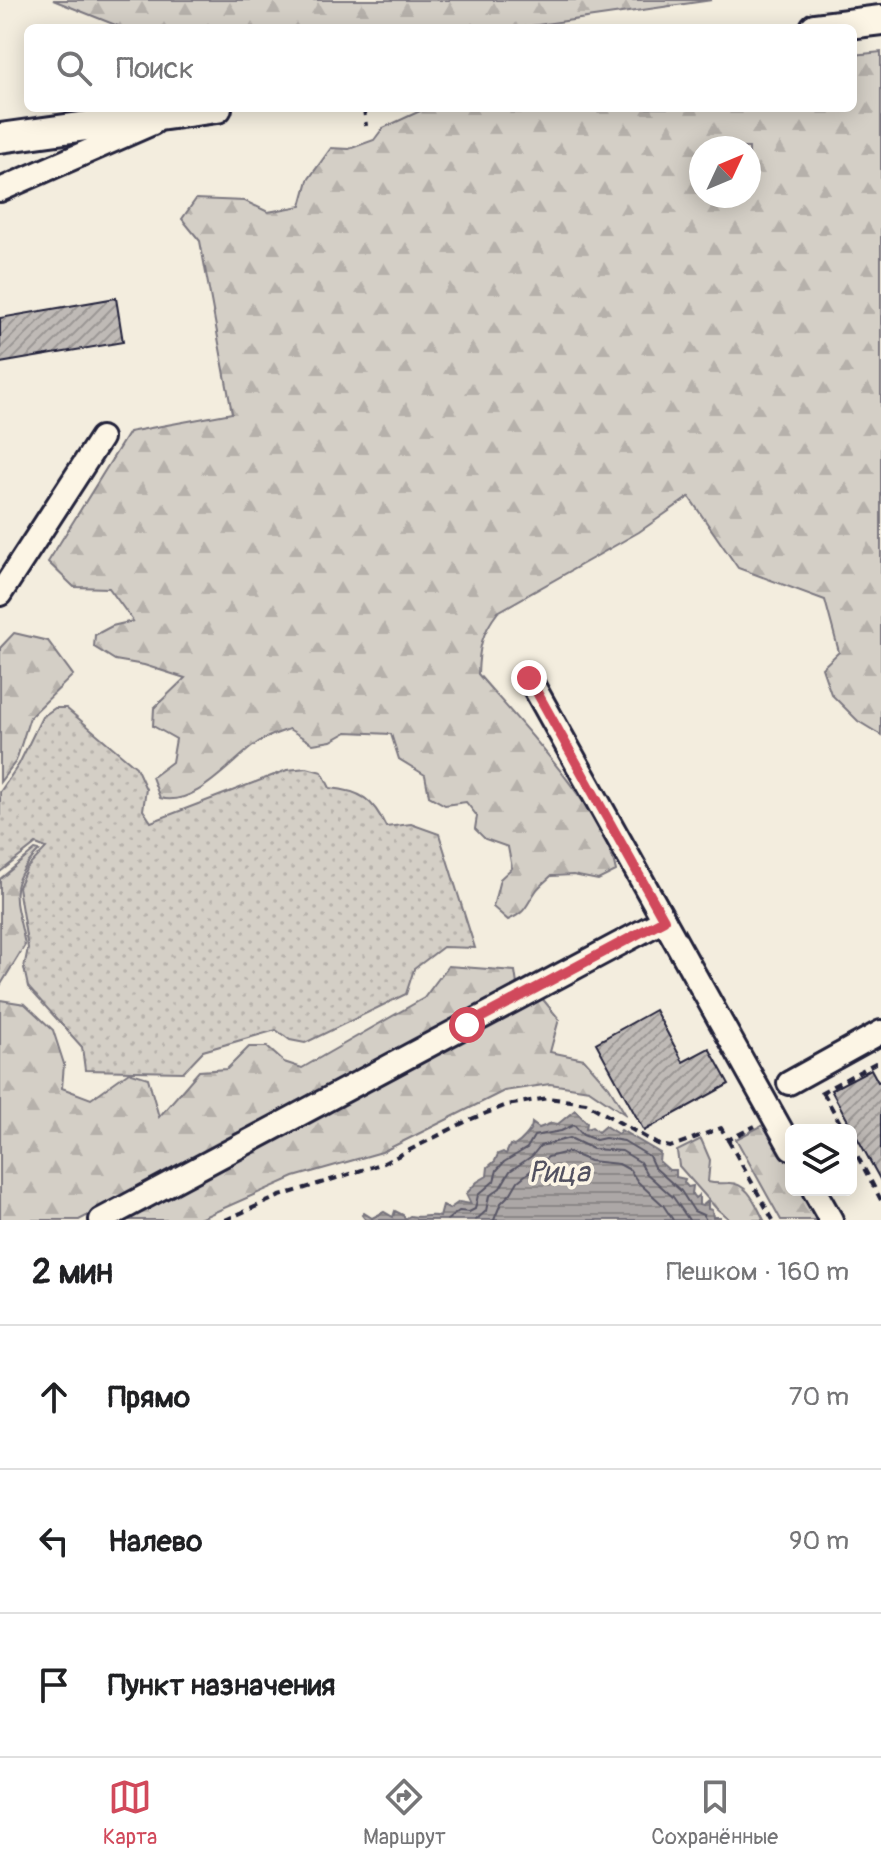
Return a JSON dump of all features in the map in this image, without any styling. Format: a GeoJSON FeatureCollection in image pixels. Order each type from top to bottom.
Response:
{"type":"FeatureCollection","features":[{"type":"Feature","properties":{"kind":"main road"},"geometry":{"type":"LineString","coordinates":[[848,24],[881,20]]}},
{"type":"Feature","properties":{"kind":"main road"},"geometry":{"type":"LineString","coordinates":[[0,138],[188,112]]}},
{"type":"Feature","properties":{"kind":"street"},"geometry":{"type":"LineString","coordinates":[[0,190],[174,114]]}},
{"type":"Feature","properties":{"kind":"street"},"geometry":{"type":"LineString","coordinates":[[0,594],[101,438]]}},
{"type":"Feature","properties":{"kind":"street"},"geometry":{"type":"LineString","coordinates":[[529,678],[785,1137]]}},
{"type":"Feature","properties":{"kind":"street"},"geometry":{"type":"LineString","coordinates":[[101,1220],[664,920]]}},
{"type":"Feature","properties":{"kind":"street"},"geometry":{"type":"LineString","coordinates":[[789,1083],[881,1032]]}},
{"type":"Feature","properties":{"kind":"street"},"geometry":{"type":"LineString","coordinates":[[817,1196],[831,1220]]}},
{"type":"Feature","properties":{"kind":"path"},"geometry":{"type":"LineString","coordinates":[[364,112],[366,126]]}},
{"type":"Feature","properties":{"kind":"path"},"geometry":{"type":"LineString","coordinates":[[823,1092],[841,1124]]}},
{"type":"Feature","properties":{"kind":"path"},"geometry":{"type":"LineString","coordinates":[[225,1220],[280,1196],[384,1163],[469,1120],[507,1105],[548,1098],[586,1103],[657,1144],[670,1147],[682,1143]]}},
{"type":"Feature","properties":{"kind":"path"},"geometry":{"type":"LineString","coordinates":[[728,1140],[773,1220]]}},
{"type":"Feature","properties":{"kind":"path"},"geometry":{"type":"LineString","coordinates":[[857,1155],[881,1200]]}},
{"type":"Feature","properties":{"kind":"green space"},"geometry":{"type":"Polygon","coordinates":[[[53,0],[712,0],[545,24],[113,24],[53,0]]]}},
{"type":"Feature","properties":{"kind":"green space"},"geometry":{"type":"Polygon","coordinates":[[[881,52],[881,735],[858,721],[831,694],[822,668],[839,652],[825,600],[738,568],[689,497],[639,532],[498,612],[484,634],[478,674],[578,795],[609,847],[616,871],[598,880],[573,875],[551,876],[537,889],[522,912],[508,920],[493,907],[500,879],[512,868],[508,847],[485,839],[475,829],[477,816],[466,802],[445,805],[429,796],[425,775],[399,759],[391,734],[347,732],[331,741],[313,744],[289,729],[260,741],[213,780],[187,796],[160,798],[152,777],[172,762],[176,739],[153,726],[154,708],[185,678],[115,660],[94,647],[95,635],[112,626],[133,621],[109,588],[74,587],[48,562],[129,432],[232,413],[200,241],[182,219],[196,199],[245,201],[268,212],[301,206],[308,180],[331,148],[349,149],[374,140],[383,128],[418,112],[857,112],[857,55],[881,52]]]}},
{"type":"Feature","properties":{"kind":"green space"},"geometry":{"type":"Polygon","coordinates":[[[14,633],[48,641],[73,675],[30,717],[16,761],[0,782],[0,648],[14,633]]]}},
{"type":"Feature","properties":{"kind":"green space"},"geometry":{"type":"Polygon","coordinates":[[[55,708],[66,708],[136,767],[146,789],[143,810],[151,822],[287,770],[307,768],[322,772],[330,788],[350,791],[365,798],[386,827],[411,824],[439,834],[475,948],[443,947],[414,969],[406,994],[305,1043],[290,1040],[276,1030],[203,1051],[183,1072],[85,1070],[82,1047],[28,987],[24,968],[28,948],[18,887],[26,869],[46,848],[36,844],[0,872],[0,792],[19,764],[42,717],[55,708]]]}},
{"type":"Feature","properties":{"kind":"green space"},"geometry":{"type":"Polygon","coordinates":[[[35,850],[39,851],[20,875],[17,885],[16,905],[25,945],[0,986],[0,879],[35,850]]]}},
{"type":"Feature","properties":{"kind":"green space"},"geometry":{"type":"Polygon","coordinates":[[[448,966],[515,971],[518,991],[79,1220],[0,1220],[0,1000],[25,1004],[53,1030],[64,1064],[62,1088],[91,1099],[129,1072],[148,1078],[159,1117],[199,1071],[227,1069],[249,1047],[267,1047],[284,1062],[302,1068],[424,998],[448,966]]]}},
{"type":"Feature","properties":{"kind":"green space"},"geometry":{"type":"Polygon","coordinates":[[[541,997],[559,1019],[550,1052],[584,1059],[609,1087],[626,1115],[589,1090],[550,1084],[504,1091],[382,1152],[294,1177],[197,1220],[119,1220],[541,997]]]}},
{"type":"Feature","properties":{"kind":"green space"},"geometry":{"type":"Polygon","coordinates":[[[769,1122],[785,1150],[785,1196],[810,1196],[824,1220],[781,1220],[736,1139],[769,1122]]]}},
{"type":"Feature","properties":{"kind":"green space"},"geometry":{"type":"Polygon","coordinates":[[[701,1139],[710,1160],[708,1182],[741,1186],[764,1220],[730,1220],[679,1166],[677,1151],[701,1139]]]}},
{"type":"Feature","properties":{"kind":"water","name":"Рица"},"geometry":{"type":"Polygon","coordinates":[[[575,1110],[587,1123],[586,1129],[592,1127],[598,1132],[605,1126],[618,1134],[621,1130],[660,1153],[659,1161],[669,1170],[676,1170],[676,1177],[685,1179],[688,1187],[693,1186],[692,1194],[695,1198],[699,1195],[699,1205],[708,1201],[713,1217],[720,1217],[720,1220],[366,1220],[362,1215],[364,1213],[372,1218],[384,1212],[393,1217],[395,1211],[405,1219],[410,1216],[440,1217],[443,1206],[449,1209],[459,1202],[471,1204],[466,1194],[487,1176],[488,1167],[498,1154],[506,1154],[510,1145],[514,1146],[523,1139],[532,1123],[539,1128],[558,1124],[575,1110]]]}},
{"type":"Feature","properties":{"kind":"building"},"geometry":{"type":"Polygon","coordinates":[[[116,298],[123,342],[0,363],[0,318],[116,298]]]}},
{"type":"Feature","properties":{"kind":"building"},"geometry":{"type":"Polygon","coordinates":[[[655,1010],[683,1062],[709,1048],[729,1084],[644,1131],[596,1043],[655,1010]]]}},
{"type":"Feature","properties":{"kind":"building"},"geometry":{"type":"Polygon","coordinates":[[[871,1069],[878,1082],[881,1081],[881,1181],[857,1137],[857,1124],[850,1124],[831,1090],[871,1069]]]}},
{"type":"Feature","properties":{"kind":"route"},"geometry":{"type":"LineString","coordinates":[[467,1025],[664,920],[529,678]]}}]}
